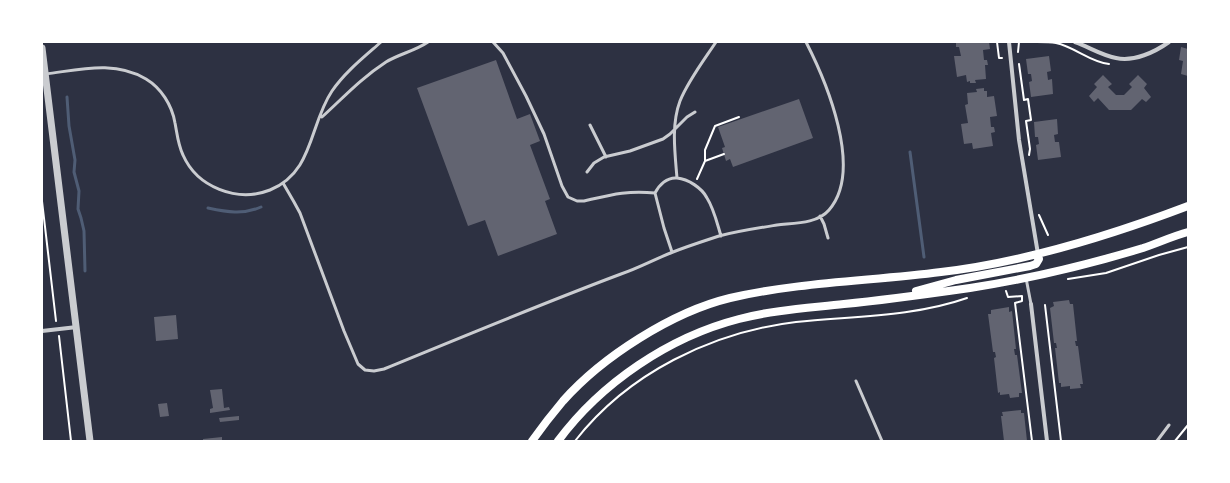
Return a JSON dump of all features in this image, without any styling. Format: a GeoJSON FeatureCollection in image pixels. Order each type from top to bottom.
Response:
{"type":"FeatureCollection","features":[{"type":"Feature","properties":{"kind":"main road"},"geometry":{"type":"LineString","coordinates":[[532,441],[564,400],[607,361],[626,347],[664,325],[708,304],[729,298],[766,291],[942,272],[1038,254],[1108,234],[1188,206]]}},
{"type":"Feature","properties":{"kind":"main road"},"geometry":{"type":"LineString","coordinates":[[558,441],[589,405],[615,382],[660,352],[681,340],[709,328],[764,313],[889,300],[971,288],[1026,277],[1117,255],[1188,232]]}},
{"type":"Feature","properties":{"kind":"main road"},"geometry":{"type":"LineString","coordinates":[[889,300],[956,280],[1030,266],[1036,264],[1039,259],[1038,254]]}},
{"type":"Feature","properties":{"kind":"street"},"geometry":{"type":"LineString","coordinates":[[1009,42],[1019,140],[1038,254]]}},
{"type":"Feature","properties":{"kind":"street"},"geometry":{"type":"LineString","coordinates":[[1075,42],[1117,59],[1143,56],[1158,50],[1169,42]]}},
{"type":"Feature","properties":{"kind":"street"},"geometry":{"type":"LineString","coordinates":[[42,48],[44,75],[90,441]]}},
{"type":"Feature","properties":{"kind":"street"},"geometry":{"type":"LineString","coordinates":[[1031,304],[1047,441]]}},
{"type":"Feature","properties":{"kind":"street"},"geometry":{"type":"LineString","coordinates":[[42,331],[76,327]]}},
{"type":"Feature","properties":{"kind":"lane"},"geometry":{"type":"LineString","coordinates":[[44,75],[108,67],[121,69],[146,79],[158,88],[166,99],[172,111],[183,156],[206,182],[214,188],[239,195],[258,194],[283,183],[302,164],[332,92],[340,81],[381,42]]}},
{"type":"Feature","properties":{"kind":"lane"},"geometry":{"type":"LineString","coordinates":[[320,118],[352,87],[370,73],[396,57],[428,42]]}},
{"type":"Feature","properties":{"kind":"lane"},"geometry":{"type":"LineString","coordinates":[[493,42],[503,53],[526,96],[544,134],[562,186],[568,197],[577,201],[584,201],[626,192],[642,191],[655,193]]}},
{"type":"Feature","properties":{"kind":"lane"},"geometry":{"type":"LineString","coordinates":[[677,178],[676,128],[678,110],[683,94],[716,42]]}},
{"type":"Feature","properties":{"kind":"lane"},"geometry":{"type":"LineString","coordinates":[[283,183],[300,213],[353,356],[358,364],[365,370],[374,371],[384,369],[581,289],[648,264],[672,252],[721,236],[746,230],[807,221],[820,216],[829,210],[839,193],[842,171],[841,141],[832,103],[825,82],[806,42]]}},
{"type":"Feature","properties":{"kind":"lane"},"geometry":{"type":"LineString","coordinates":[[587,172],[597,160],[654,143],[670,134],[687,117],[695,112]]}},
{"type":"Feature","properties":{"kind":"lane"},"geometry":{"type":"LineString","coordinates":[[590,125],[606,157]]}},
{"type":"Feature","properties":{"kind":"lane"},"geometry":{"type":"LineString","coordinates":[[672,252],[655,193],[659,186],[668,180],[677,178],[691,183],[701,189],[707,197],[721,236]]}},
{"type":"Feature","properties":{"kind":"lane"},"geometry":{"type":"LineString","coordinates":[[820,216],[828,238]]}},
{"type":"Feature","properties":{"kind":"lane"},"geometry":{"type":"LineString","coordinates":[[1026,277],[1031,304]]}},
{"type":"Feature","properties":{"kind":"lane"},"geometry":{"type":"LineString","coordinates":[[856,381],[882,441]]}},
{"type":"Feature","properties":{"kind":"lane"},"geometry":{"type":"LineString","coordinates":[[1157,441],[1169,425]]}},
{"type":"Feature","properties":{"kind":"path"},"geometry":{"type":"LineString","coordinates":[[997,42],[999,58],[1002,58]]}},
{"type":"Feature","properties":{"kind":"path"},"geometry":{"type":"LineString","coordinates":[[1018,62],[1024,100],[1028,99],[1031,120],[1026,121],[1030,148],[1029,157]]}},
{"type":"Feature","properties":{"kind":"path"},"geometry":{"type":"LineString","coordinates":[[697,179],[705,161],[706,150],[715,126],[739,116]]}},
{"type":"Feature","properties":{"kind":"path"},"geometry":{"type":"LineString","coordinates":[[705,161],[724,154]]}},
{"type":"Feature","properties":{"kind":"path"},"geometry":{"type":"LineString","coordinates":[[42,201],[56,321]]}},
{"type":"Feature","properties":{"kind":"path"},"geometry":{"type":"LineString","coordinates":[[1038,212],[1048,236]]}},
{"type":"Feature","properties":{"kind":"path"},"geometry":{"type":"LineString","coordinates":[[1067,279],[1106,272],[1188,247]]}},
{"type":"Feature","properties":{"kind":"path"},"geometry":{"type":"LineString","coordinates":[[1012,290],[1006,291],[1008,297],[1022,296],[1022,301],[1015,303],[1032,441]]}},
{"type":"Feature","properties":{"kind":"path"},"geometry":{"type":"LineString","coordinates":[[575,441],[600,414],[636,382],[671,361],[728,337],[766,326],[920,310],[949,304],[967,298]]}},
{"type":"Feature","properties":{"kind":"path"},"geometry":{"type":"LineString","coordinates":[[1045,305],[1061,441]]}},
{"type":"Feature","properties":{"kind":"path"},"geometry":{"type":"LineString","coordinates":[[59,336],[71,441]]}},
{"type":"Feature","properties":{"kind":"path"},"geometry":{"type":"LineString","coordinates":[[1175,441],[1188,425]]}},
{"type":"Feature","properties":{"kind":"building"},"geometry":{"type":"Polygon","coordinates":[[[956,42],[989,42],[990,49],[983,50],[984,60],[987,60],[988,65],[985,65],[986,79],[975,80],[976,83],[970,83],[970,81],[967,82],[966,75],[957,77],[954,56],[961,56],[959,47],[956,47],[956,42]]]}},
{"type":"Feature","properties":{"kind":"building"},"geometry":{"type":"Polygon","coordinates":[[[1181,47],[1188,49],[1188,76],[1181,74],[1183,61],[1179,60],[1181,47]]]}},
{"type":"Feature","properties":{"kind":"building"},"geometry":{"type":"Polygon","coordinates":[[[1049,56],[1051,71],[1047,72],[1048,80],[1052,79],[1053,94],[1031,97],[1029,82],[1032,81],[1031,74],[1028,74],[1026,59],[1049,56]]]}},
{"type":"Feature","properties":{"kind":"building"},"geometry":{"type":"Polygon","coordinates":[[[496,60],[517,119],[530,114],[540,141],[530,145],[550,199],[545,201],[557,234],[498,256],[485,220],[468,226],[417,88],[496,60]]]}},
{"type":"Feature","properties":{"kind":"building"},"geometry":{"type":"Polygon","coordinates":[[[1103,75],[1112,84],[1108,87],[1116,95],[1124,95],[1132,87],[1129,84],[1138,75],[1147,84],[1144,88],[1151,97],[1146,102],[1142,99],[1131,110],[1109,110],[1098,98],[1094,102],[1089,96],[1097,87],[1094,84],[1103,75]]]}},
{"type":"Feature","properties":{"kind":"building"},"geometry":{"type":"Polygon","coordinates":[[[984,88],[984,91],[987,91],[987,97],[994,96],[997,116],[990,117],[991,127],[994,127],[995,132],[991,133],[993,146],[973,149],[972,143],[964,144],[961,124],[968,123],[965,105],[968,104],[967,93],[977,92],[976,89],[984,88]]]}},
{"type":"Feature","properties":{"kind":"building"},"geometry":{"type":"Polygon","coordinates":[[[799,99],[813,138],[733,167],[730,159],[726,161],[722,148],[725,147],[718,127],[799,99]]]}},
{"type":"Feature","properties":{"kind":"building"},"geometry":{"type":"Polygon","coordinates":[[[1057,119],[1058,134],[1054,135],[1055,142],[1059,142],[1061,157],[1038,160],[1036,145],[1039,144],[1038,137],[1035,137],[1034,122],[1057,119]]]}},
{"type":"Feature","properties":{"kind":"building"},"geometry":{"type":"Polygon","coordinates":[[[1069,300],[1070,304],[1073,304],[1077,341],[1075,341],[1076,346],[1078,346],[1083,384],[1080,384],[1081,388],[1070,389],[1070,386],[1061,387],[1061,383],[1059,383],[1055,348],[1057,348],[1056,343],[1054,343],[1050,308],[1054,306],[1053,302],[1069,300]]]}},
{"type":"Feature","properties":{"kind":"building"},"geometry":{"type":"Polygon","coordinates":[[[1009,307],[1009,312],[1012,311],[1016,349],[1014,349],[1015,355],[1017,355],[1022,393],[1019,393],[1019,397],[1010,398],[1009,394],[1000,395],[1000,392],[998,393],[994,358],[996,357],[995,352],[993,352],[988,314],[991,314],[991,310],[1009,307]]]}},
{"type":"Feature","properties":{"kind":"building"},"geometry":{"type":"Polygon","coordinates":[[[176,315],[178,339],[156,341],[154,317],[176,315]]]}},
{"type":"Feature","properties":{"kind":"building"},"geometry":{"type":"Polygon","coordinates":[[[222,389],[224,408],[229,407],[230,410],[210,413],[210,409],[213,408],[210,390],[222,389]]]}},
{"type":"Feature","properties":{"kind":"building"},"geometry":{"type":"Polygon","coordinates":[[[167,403],[169,416],[160,417],[158,404],[167,403]]]}},
{"type":"Feature","properties":{"kind":"building"},"geometry":{"type":"Polygon","coordinates":[[[1021,410],[1021,413],[1024,413],[1027,441],[1004,441],[1001,416],[1003,416],[1002,412],[1021,410]]]}},
{"type":"Feature","properties":{"kind":"building"},"geometry":{"type":"Polygon","coordinates":[[[239,416],[239,420],[220,422],[219,418],[239,416]]]}},
{"type":"Feature","properties":{"kind":"building"},"geometry":{"type":"Polygon","coordinates":[[[222,437],[222,441],[203,441],[203,439],[222,437]]]}},
{"type":"Feature","properties":{"kind":"waterway"},"geometry":{"type":"LineString","coordinates":[[67,97],[69,126],[75,160],[74,172],[79,191],[78,209],[84,231],[85,271]]}},
{"type":"Feature","properties":{"kind":"waterway"},"geometry":{"type":"LineString","coordinates":[[910,152],[924,257]]}},
{"type":"Feature","properties":{"kind":"waterway"},"geometry":{"type":"LineString","coordinates":[[208,208],[228,212],[241,212],[254,210],[261,207]]}}]}
